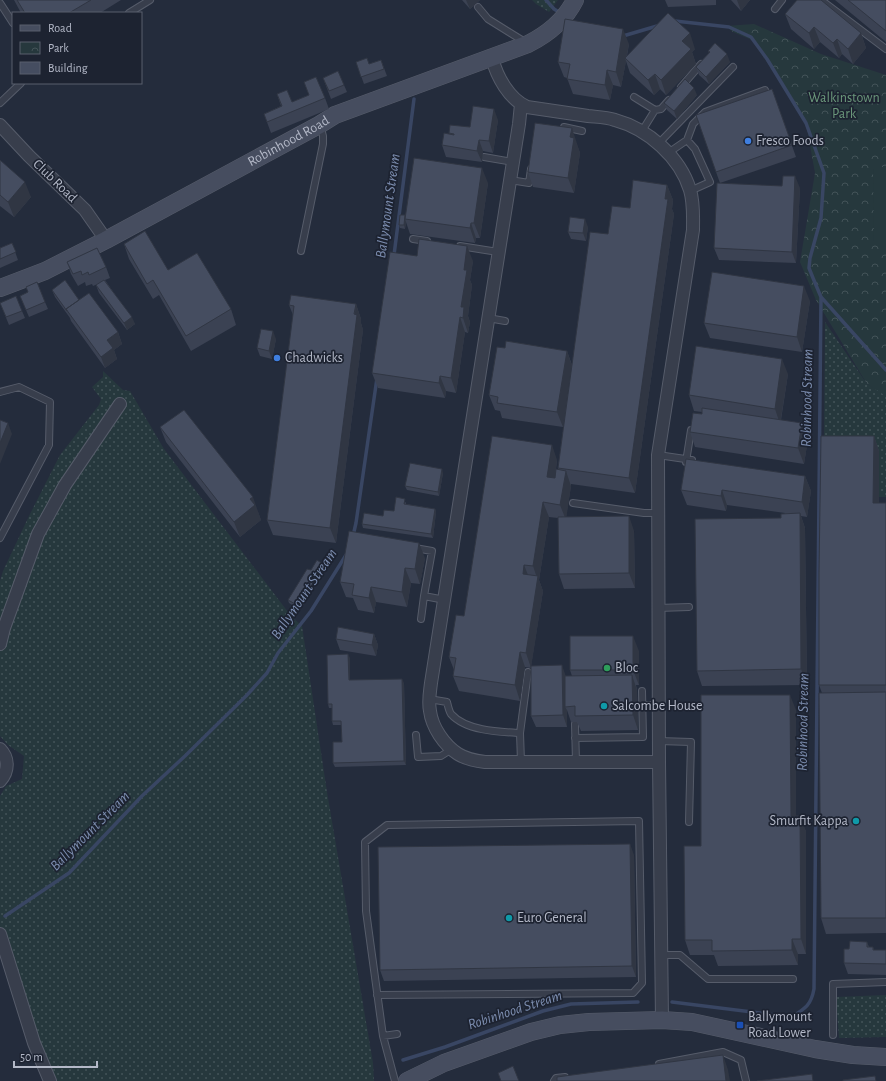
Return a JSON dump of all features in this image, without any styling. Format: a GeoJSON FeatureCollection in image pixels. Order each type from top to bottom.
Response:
{"type":"FeatureCollection","features":[{"type":"Feature","properties":{"kind":"street","name":"Robinhood Road"},"geometry":{"type":"LineString","coordinates":[[0,288],[45,271],[106,240],[320,125],[335,115],[528,44],[548,32],[568,11]]}},
{"type":"Feature","properties":{"kind":"street"},"geometry":{"type":"LineString","coordinates":[[492,58],[499,78],[520,104],[527,107],[615,120],[642,131],[659,143],[668,153],[681,170],[690,191],[694,217],[693,230],[658,455],[662,1020]]}},
{"type":"Feature","properties":{"kind":"street"},"geometry":{"type":"LineString","coordinates":[[520,104],[519,124],[429,699],[430,711],[436,728],[452,748],[458,754],[472,760],[485,762],[659,762]]}},
{"type":"Feature","properties":{"kind":"street","name":"Club Road"},"geometry":{"type":"LineString","coordinates":[[0,125],[29,156],[86,210],[106,240]]}},
{"type":"Feature","properties":{"kind":"street"},"geometry":{"type":"LineString","coordinates":[[0,644],[4,628],[38,534],[65,485],[120,404]]}},
{"type":"Feature","properties":{"kind":"street"},"geometry":{"type":"LineString","coordinates":[[0,749],[6,757],[7,762],[5,773],[0,781]]}},
{"type":"Feature","properties":{"kind":"street"},"geometry":{"type":"LineString","coordinates":[[0,934],[34,1043],[50,1081]]}},
{"type":"Feature","properties":{"kind":"street"},"geometry":{"type":"LineString","coordinates":[[407,1081],[444,1063],[531,1032],[560,1025],[589,1022],[662,1020],[692,1022],[815,1049],[845,1054],[886,1057]]}},
{"type":"Feature","properties":{"kind":"lane"},"geometry":{"type":"LineString","coordinates":[[130,12],[150,0]]}},
{"type":"Feature","properties":{"kind":"lane"},"geometry":{"type":"LineString","coordinates":[[775,9],[782,0]]}},
{"type":"Feature","properties":{"kind":"lane"},"geometry":{"type":"LineString","coordinates":[[821,0],[886,49]]}},
{"type":"Feature","properties":{"kind":"lane"},"geometry":{"type":"LineString","coordinates":[[0,3],[12,21]]}},
{"type":"Feature","properties":{"kind":"lane"},"geometry":{"type":"LineString","coordinates":[[478,7],[488,19],[528,44]]}},
{"type":"Feature","properties":{"kind":"lane"},"geometry":{"type":"LineString","coordinates":[[642,131],[656,110],[661,109],[705,60]]}},
{"type":"Feature","properties":{"kind":"lane"},"geometry":{"type":"LineString","coordinates":[[659,143],[733,67]]}},
{"type":"Feature","properties":{"kind":"lane"},"geometry":{"type":"LineString","coordinates":[[0,103],[20,84]]}},
{"type":"Feature","properties":{"kind":"lane"},"geometry":{"type":"LineString","coordinates":[[668,153],[687,140],[693,124],[705,112],[765,90]]}},
{"type":"Feature","properties":{"kind":"lane"},"geometry":{"type":"LineString","coordinates":[[634,97],[656,110]]}},
{"type":"Feature","properties":{"kind":"lane"},"geometry":{"type":"LineString","coordinates":[[301,251],[323,144],[323,136],[320,125]]}},
{"type":"Feature","properties":{"kind":"lane"},"geometry":{"type":"LineString","coordinates":[[561,127],[582,130]]}},
{"type":"Feature","properties":{"kind":"lane"},"geometry":{"type":"LineString","coordinates":[[687,140],[695,149],[710,182],[690,191]]}},
{"type":"Feature","properties":{"kind":"lane"},"geometry":{"type":"LineString","coordinates":[[484,157],[513,162]]}},
{"type":"Feature","properties":{"kind":"lane"},"geometry":{"type":"LineString","coordinates":[[510,180],[528,183],[532,162]]}},
{"type":"Feature","properties":{"kind":"lane"},"geometry":{"type":"LineString","coordinates":[[413,239],[436,243]]}},
{"type":"Feature","properties":{"kind":"lane"},"geometry":{"type":"LineString","coordinates":[[452,245],[498,252]]}},
{"type":"Feature","properties":{"kind":"lane"},"geometry":{"type":"LineString","coordinates":[[488,318],[505,321]]}},
{"type":"Feature","properties":{"kind":"lane"},"geometry":{"type":"LineString","coordinates":[[0,392],[18,387],[50,402],[50,414],[49,445],[0,538]]}},
{"type":"Feature","properties":{"kind":"lane"},"geometry":{"type":"LineString","coordinates":[[685,466],[691,430]]}},
{"type":"Feature","properties":{"kind":"lane"},"geometry":{"type":"LineString","coordinates":[[658,455],[702,462]]}},
{"type":"Feature","properties":{"kind":"lane"},"geometry":{"type":"LineString","coordinates":[[573,503],[644,513],[658,513]]}},
{"type":"Feature","properties":{"kind":"lane"},"geometry":{"type":"LineString","coordinates":[[408,547],[432,551],[421,619]]}},
{"type":"Feature","properties":{"kind":"lane"},"geometry":{"type":"LineString","coordinates":[[424,596],[445,600]]}},
{"type":"Feature","properties":{"kind":"lane"},"geometry":{"type":"LineString","coordinates":[[658,608],[689,607]]}},
{"type":"Feature","properties":{"kind":"lane"},"geometry":{"type":"LineString","coordinates":[[520,762],[520,733],[528,672]]}},
{"type":"Feature","properties":{"kind":"lane"},"geometry":{"type":"LineString","coordinates":[[575,738],[643,737],[642,691]]}},
{"type":"Feature","properties":{"kind":"lane"},"geometry":{"type":"LineString","coordinates":[[429,699],[447,702],[450,713],[460,721],[475,727],[503,732],[520,733]]}},
{"type":"Feature","properties":{"kind":"lane"},"geometry":{"type":"LineString","coordinates":[[643,705],[659,705]]}},
{"type":"Feature","properties":{"kind":"lane"},"geometry":{"type":"LineString","coordinates":[[575,724],[576,762]]}},
{"type":"Feature","properties":{"kind":"lane"},"geometry":{"type":"LineString","coordinates":[[416,735],[418,757],[441,756],[452,748]]}},
{"type":"Feature","properties":{"kind":"lane"},"geometry":{"type":"LineString","coordinates":[[659,741],[691,742],[689,822]]}},
{"type":"Feature","properties":{"kind":"lane"},"geometry":{"type":"LineString","coordinates":[[377,995],[634,992],[642,983],[639,821],[387,825],[365,842],[366,911],[377,995],[383,1036],[395,1081]]}},
{"type":"Feature","properties":{"kind":"lane"},"geometry":{"type":"LineString","coordinates":[[662,955],[680,955],[708,979],[793,979]]}},
{"type":"Feature","properties":{"kind":"lane"},"geometry":{"type":"LineString","coordinates":[[833,1035],[833,984],[886,982]]}},
{"type":"Feature","properties":{"kind":"lane"},"geometry":{"type":"LineString","coordinates":[[383,1036],[397,1034]]}},
{"type":"Feature","properties":{"kind":"lane"},"geometry":{"type":"LineString","coordinates":[[652,1065],[723,1052],[742,1060],[746,1081]]}},
{"type":"Feature","properties":{"kind":"lane"},"geometry":{"type":"LineString","coordinates":[[554,1081],[556,1078],[571,1076]]}},
{"type":"Feature","properties":{"kind":"green space"},"geometry":{"type":"Polygon","coordinates":[[[532,0],[558,0],[549,12],[532,0]]]}},
{"type":"Feature","properties":{"kind":"green space","name":"Walkinstown Park"},"geometry":{"type":"Polygon","coordinates":[[[754,24],[821,54],[886,75],[886,396],[867,384],[816,300],[800,262],[815,173],[806,123],[752,40],[733,32],[726,26],[754,24]]]}},
{"type":"Feature","properties":{"kind":"green space"},"geometry":{"type":"Polygon","coordinates":[[[873,167],[886,167],[886,243],[874,243],[873,167]]]}},
{"type":"Feature","properties":{"kind":"green space"},"geometry":{"type":"Polygon","coordinates":[[[825,322],[867,384],[886,395],[886,497],[879,497],[824,449],[825,322]]]}},
{"type":"Feature","properties":{"kind":"green space"},"geometry":{"type":"Polygon","coordinates":[[[103,371],[123,390],[130,391],[164,449],[291,616],[302,626],[327,792],[373,1063],[374,1081],[57,1081],[40,1046],[0,941],[0,796],[6,786],[22,779],[24,756],[8,745],[0,736],[0,581],[3,571],[29,516],[60,455],[99,405],[101,399],[92,387],[103,377],[103,371]]]}},
{"type":"Feature","properties":{"kind":"green space"},"geometry":{"type":"Polygon","coordinates":[[[886,995],[886,1037],[839,1038],[836,997],[886,995]]]}},
{"type":"Feature","properties":{"kind":"building"},"geometry":{"type":"Polygon","coordinates":[[[17,0],[91,0],[71,12],[24,12],[17,0]]]}},
{"type":"Feature","properties":{"kind":"building"},"geometry":{"type":"Polygon","coordinates":[[[797,0],[821,0],[861,33],[848,49],[837,39],[833,43],[814,27],[809,33],[785,14],[797,0]]]}},
{"type":"Feature","properties":{"kind":"building"},"geometry":{"type":"Polygon","coordinates":[[[848,0],[886,0],[886,31],[848,0]]]}},
{"type":"Feature","properties":{"kind":"building"},"geometry":{"type":"Polygon","coordinates":[[[668,13],[690,33],[682,41],[691,49],[661,80],[655,74],[648,80],[625,58],[668,13]]]}},
{"type":"Feature","properties":{"kind":"building"},"geometry":{"type":"Polygon","coordinates":[[[565,19],[623,29],[616,72],[607,70],[605,85],[567,79],[570,64],[558,62],[565,19]]]}},
{"type":"Feature","properties":{"kind":"building"},"geometry":{"type":"Polygon","coordinates":[[[715,43],[727,54],[706,77],[696,67],[710,52],[708,51],[715,43]]]}},
{"type":"Feature","properties":{"kind":"building"},"geometry":{"type":"Polygon","coordinates":[[[367,58],[369,64],[381,60],[384,69],[361,77],[356,62],[367,58]]]}},
{"type":"Feature","properties":{"kind":"building"},"geometry":{"type":"Polygon","coordinates":[[[338,71],[344,85],[329,91],[323,78],[338,71]]]}},
{"type":"Feature","properties":{"kind":"building"},"geometry":{"type":"Polygon","coordinates":[[[316,77],[325,98],[267,122],[264,114],[282,106],[277,94],[287,90],[292,102],[309,95],[304,82],[316,77]]]}},
{"type":"Feature","properties":{"kind":"building"},"geometry":{"type":"Polygon","coordinates":[[[685,79],[694,88],[674,111],[664,103],[685,79]]]}},
{"type":"Feature","properties":{"kind":"building","name":"Fresco Foods"},"geometry":{"type":"Polygon","coordinates":[[[772,89],[792,145],[716,172],[696,115],[772,89]]]}},
{"type":"Feature","properties":{"kind":"building"},"geometry":{"type":"Polygon","coordinates":[[[473,106],[494,109],[489,141],[479,140],[477,151],[442,145],[444,133],[454,135],[449,133],[450,125],[470,127],[473,106]]]}},
{"type":"Feature","properties":{"kind":"building"},"geometry":{"type":"Polygon","coordinates":[[[535,123],[572,128],[570,137],[574,138],[568,178],[528,172],[535,123]]]}},
{"type":"Feature","properties":{"kind":"building"},"geometry":{"type":"Polygon","coordinates":[[[414,158],[482,168],[474,223],[471,223],[470,228],[405,219],[414,158]]]}},
{"type":"Feature","properties":{"kind":"building"},"geometry":{"type":"Polygon","coordinates":[[[0,160],[25,182],[8,202],[0,195],[0,160]]]}},
{"type":"Feature","properties":{"kind":"building"},"geometry":{"type":"Polygon","coordinates":[[[783,176],[795,176],[792,252],[714,248],[717,183],[782,186],[783,176]]]}},
{"type":"Feature","properties":{"kind":"building"},"geometry":{"type":"Polygon","coordinates":[[[633,180],[667,185],[665,199],[668,199],[629,478],[558,468],[590,232],[608,234],[612,206],[630,208],[633,180]]]}},
{"type":"Feature","properties":{"kind":"building"},"geometry":{"type":"Polygon","coordinates":[[[400,215],[405,215],[404,225],[399,225],[400,215]]]}},
{"type":"Feature","properties":{"kind":"building"},"geometry":{"type":"Polygon","coordinates":[[[570,217],[585,219],[583,233],[568,232],[570,217]]]}},
{"type":"Feature","properties":{"kind":"building"},"geometry":{"type":"Polygon","coordinates":[[[145,231],[168,270],[197,253],[231,309],[186,336],[153,280],[147,284],[124,244],[145,231]]]}},
{"type":"Feature","properties":{"kind":"building"},"geometry":{"type":"Polygon","coordinates":[[[419,239],[467,246],[464,270],[467,270],[461,307],[464,307],[463,318],[460,317],[451,378],[440,376],[439,383],[372,373],[390,252],[417,256],[419,239]]]}},
{"type":"Feature","properties":{"kind":"building"},"geometry":{"type":"Polygon","coordinates":[[[12,243],[16,252],[0,259],[0,248],[12,243]]]}},
{"type":"Feature","properties":{"kind":"building"},"geometry":{"type":"Polygon","coordinates":[[[97,248],[106,267],[89,275],[88,272],[82,275],[81,271],[73,274],[67,262],[97,248]]]}},
{"type":"Feature","properties":{"kind":"building"},"geometry":{"type":"Polygon","coordinates":[[[712,272],[804,286],[797,337],[704,323],[712,272]]]}},
{"type":"Feature","properties":{"kind":"building"},"geometry":{"type":"Polygon","coordinates":[[[65,280],[79,300],[66,309],[67,311],[52,290],[65,280]]]}},
{"type":"Feature","properties":{"kind":"building"},"geometry":{"type":"Polygon","coordinates":[[[104,280],[132,317],[124,323],[96,285],[104,280]]]}},
{"type":"Feature","properties":{"kind":"building"},"geometry":{"type":"Polygon","coordinates":[[[37,282],[45,302],[26,310],[20,296],[28,292],[26,287],[37,282]]]}},
{"type":"Feature","properties":{"kind":"building"},"geometry":{"type":"Polygon","coordinates":[[[89,293],[118,332],[107,340],[113,348],[101,357],[66,309],[89,293]]]}},
{"type":"Feature","properties":{"kind":"building"},"geometry":{"type":"Polygon","coordinates":[[[291,295],[356,304],[354,314],[357,315],[330,528],[267,520],[294,306],[289,305],[291,295]]]}},
{"type":"Feature","properties":{"kind":"building"},"geometry":{"type":"Polygon","coordinates":[[[16,296],[22,311],[6,317],[0,303],[16,296]]]}},
{"type":"Feature","properties":{"kind":"building"},"geometry":{"type":"Polygon","coordinates":[[[261,329],[273,331],[269,351],[257,348],[261,329]]]}},
{"type":"Feature","properties":{"kind":"building"},"geometry":{"type":"Polygon","coordinates":[[[506,341],[567,351],[557,412],[497,403],[498,397],[489,395],[497,347],[505,348],[506,341]]]}},
{"type":"Feature","properties":{"kind":"building"},"geometry":{"type":"Polygon","coordinates":[[[696,346],[782,359],[775,409],[689,395],[696,346]]]}},
{"type":"Feature","properties":{"kind":"building"},"geometry":{"type":"Polygon","coordinates":[[[702,408],[802,423],[798,448],[690,432],[693,413],[702,414],[702,408]]]}},
{"type":"Feature","properties":{"kind":"building"},"geometry":{"type":"Polygon","coordinates":[[[184,410],[253,497],[250,499],[255,505],[234,522],[160,427],[184,410]]]}},
{"type":"Feature","properties":{"kind":"building"},"geometry":{"type":"Polygon","coordinates":[[[0,420],[8,423],[0,443],[0,420]]]}},
{"type":"Feature","properties":{"kind":"building"},"geometry":{"type":"Polygon","coordinates":[[[492,436],[552,445],[547,477],[555,478],[556,469],[566,471],[560,505],[543,502],[533,566],[524,565],[523,574],[538,576],[526,653],[520,652],[515,685],[453,676],[456,658],[449,657],[456,615],[464,616],[492,436]]]}},
{"type":"Feature","properties":{"kind":"building"},"geometry":{"type":"Polygon","coordinates":[[[821,436],[874,436],[873,503],[886,503],[886,685],[819,685],[821,436]]]}},
{"type":"Feature","properties":{"kind":"building"},"geometry":{"type":"Polygon","coordinates":[[[686,459],[805,476],[802,502],[722,490],[721,496],[681,490],[686,459]]]}},
{"type":"Feature","properties":{"kind":"building"},"geometry":{"type":"Polygon","coordinates":[[[410,463],[442,469],[438,492],[405,486],[410,463]]]}},
{"type":"Feature","properties":{"kind":"building"},"geometry":{"type":"Polygon","coordinates":[[[396,497],[405,499],[404,504],[435,509],[431,534],[362,524],[364,513],[383,516],[384,510],[394,511],[396,497]]]}},
{"type":"Feature","properties":{"kind":"building"},"geometry":{"type":"Polygon","coordinates":[[[800,513],[801,669],[697,671],[695,519],[781,518],[781,514],[800,513]]]}},
{"type":"Feature","properties":{"kind":"building"},"geometry":{"type":"Polygon","coordinates":[[[629,516],[629,573],[559,574],[558,517],[629,516]]]}},
{"type":"Feature","properties":{"kind":"building"},"geometry":{"type":"Polygon","coordinates":[[[349,531],[419,543],[415,569],[405,568],[402,592],[371,587],[369,598],[352,595],[354,584],[340,582],[349,531]]]}},
{"type":"Feature","properties":{"kind":"building"},"geometry":{"type":"Polygon","coordinates":[[[317,560],[324,565],[299,606],[288,600],[307,569],[311,570],[317,560]]]}},
{"type":"Feature","properties":{"kind":"building"},"geometry":{"type":"Polygon","coordinates":[[[338,627],[374,634],[372,645],[336,639],[338,627]]]}},
{"type":"Feature","properties":{"kind":"building"},"geometry":{"type":"Polygon","coordinates":[[[570,636],[633,636],[633,670],[570,670],[570,636]]]}},
{"type":"Feature","properties":{"kind":"building"},"geometry":{"type":"Polygon","coordinates":[[[348,654],[349,680],[402,679],[404,761],[333,763],[333,742],[342,742],[341,721],[332,721],[332,704],[328,704],[327,655],[348,654]]]}},
{"type":"Feature","properties":{"kind":"building"},"geometry":{"type":"Polygon","coordinates":[[[562,665],[563,715],[531,716],[531,666],[562,665]]]}},
{"type":"Feature","properties":{"kind":"building"},"geometry":{"type":"Polygon","coordinates":[[[632,675],[633,715],[575,716],[575,706],[565,707],[565,676],[632,675]]]}},
{"type":"Feature","properties":{"kind":"building","name":"Smurfit Kappa"},"geometry":{"type":"Polygon","coordinates":[[[886,692],[886,918],[821,918],[819,693],[886,692]]]}},
{"type":"Feature","properties":{"kind":"building"},"geometry":{"type":"Polygon","coordinates":[[[701,695],[790,695],[791,816],[800,816],[801,939],[792,939],[792,950],[712,951],[712,940],[685,940],[684,846],[701,846],[701,695]]]}},
{"type":"Feature","properties":{"kind":"building","name":"Euro General"},"geometry":{"type":"Polygon","coordinates":[[[630,844],[632,966],[380,970],[378,847],[630,844]]]}},
{"type":"Feature","properties":{"kind":"building"},"geometry":{"type":"Polygon","coordinates":[[[850,941],[867,942],[867,947],[873,947],[873,950],[886,950],[886,964],[844,963],[844,949],[849,949],[850,941]]]}},
{"type":"Feature","properties":{"kind":"building"},"geometry":{"type":"Polygon","coordinates":[[[723,1055],[726,1081],[557,1081],[557,1077],[723,1055]]]}},
{"type":"Feature","properties":{"kind":"building"},"geometry":{"type":"Polygon","coordinates":[[[513,1066],[519,1081],[501,1081],[498,1073],[513,1066]]]}},
{"type":"Feature","properties":{"kind":"building"},"geometry":{"type":"Polygon","coordinates":[[[812,1074],[813,1081],[757,1081],[812,1074]]]}},
{"type":"Feature","properties":{"kind":"building"},"geometry":{"type":"Polygon","coordinates":[[[875,1076],[876,1081],[843,1081],[843,1080],[875,1076]]]}},
{"type":"Feature","properties":{"kind":"waterway"},"geometry":{"type":"LineString","coordinates":[[546,0],[554,9],[562,14]]}},
{"type":"Feature","properties":{"kind":"waterway"},"geometry":{"type":"LineString","coordinates":[[673,22],[729,27],[751,37],[767,59],[806,123],[824,173],[821,218],[810,258],[809,268],[821,297],[886,370]]}},
{"type":"Feature","properties":{"kind":"waterway"},"geometry":{"type":"LineString","coordinates":[[623,36],[657,26]]}},
{"type":"Feature","properties":{"kind":"waterway","name":"Ballymount Stream"},"geometry":{"type":"LineString","coordinates":[[394,255],[414,99]]}},
{"type":"Feature","properties":{"kind":"waterway","name":"Robinhood Stream"},"geometry":{"type":"LineString","coordinates":[[672,1002],[792,1017],[807,1006],[814,989],[821,297]]}},
{"type":"Feature","properties":{"kind":"waterway","name":"Ballymount Stream"},"geometry":{"type":"LineString","coordinates":[[353,536],[377,378]]}},
{"type":"Feature","properties":{"kind":"waterway","name":"Ballymount Stream"},"geometry":{"type":"LineString","coordinates":[[5,916],[69,873],[142,796],[246,696],[267,673],[278,653],[311,611],[346,555]]}},
{"type":"Feature","properties":{"kind":"waterway","name":"Robinhood Stream"},"geometry":{"type":"LineString","coordinates":[[403,1060],[445,1047],[543,1011],[571,1004],[638,1002]]}},
{"type":"Feature","properties":{"kind":"place","name":"Fresco Foods"},"geometry":{"type":"Point","coordinates":[748,141]}},
{"type":"Feature","properties":{"kind":"place","name":"Chadwicks"},"geometry":{"type":"Point","coordinates":[277,358]}},
{"type":"Feature","properties":{"kind":"place","name":"Bloc"},"geometry":{"type":"Point","coordinates":[607,668]}},
{"type":"Feature","properties":{"kind":"place","name":"Salcombe House"},"geometry":{"type":"Point","coordinates":[604,706]}},
{"type":"Feature","properties":{"kind":"place","name":"Smurfit Kappa"},"geometry":{"type":"Point","coordinates":[856,821]}},
{"type":"Feature","properties":{"kind":"place","name":"Euro General"},"geometry":{"type":"Point","coordinates":[509,918]}},
{"type":"Feature","properties":{"kind":"place","name":"Ballymount Road Lower"},"geometry":{"type":"Point","coordinates":[740,1025]}}]}
